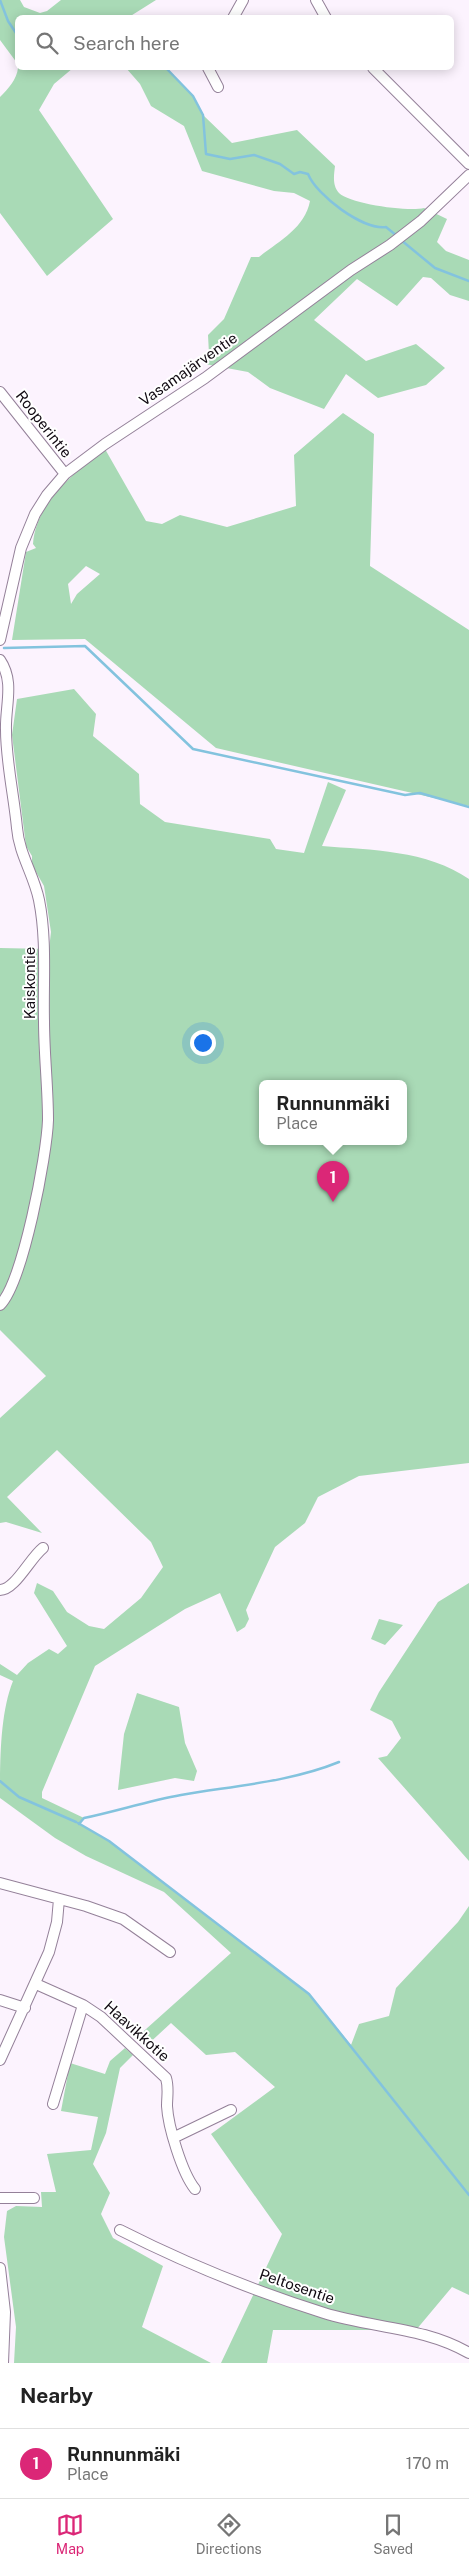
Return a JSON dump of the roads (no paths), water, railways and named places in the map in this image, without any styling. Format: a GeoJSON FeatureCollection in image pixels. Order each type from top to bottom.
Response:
{"type":"FeatureCollection","features":[{"type":"Feature","properties":{"kind":"street"},"geometry":{"type":"LineString","coordinates":[[234,15],[243,0]]}},
{"type":"Feature","properties":{"kind":"street"},"geometry":{"type":"LineString","coordinates":[[316,0],[324,15]]}},
{"type":"Feature","properties":{"kind":"street"},"geometry":{"type":"LineString","coordinates":[[209,70],[218,87]]}},
{"type":"Feature","properties":{"kind":"street"},"geometry":{"type":"LineString","coordinates":[[375,70],[469,164]]}},
{"type":"Feature","properties":{"kind":"street","name":"Vasamajärventie"},"geometry":{"type":"LineString","coordinates":[[0,640],[21,548],[39,508],[64,474],[105,444],[205,378],[351,270],[405,234],[469,175]]}},
{"type":"Feature","properties":{"kind":"street","name":"Rooperintie"},"geometry":{"type":"LineString","coordinates":[[0,392],[64,474]]}},
{"type":"Feature","properties":{"kind":"street","name":"Kaiskontie"},"geometry":{"type":"LineString","coordinates":[[0,660],[8,680],[9,699],[6,730],[19,846],[39,899],[44,945],[44,1020],[48,1121],[41,1166],[22,1256],[12,1286],[0,1305]]}},
{"type":"Feature","properties":{"kind":"street"},"geometry":{"type":"LineString","coordinates":[[0,1590],[11,1585],[43,1548]]}},
{"type":"Feature","properties":{"kind":"street"},"geometry":{"type":"LineString","coordinates":[[0,1883],[86,1906],[123,1920],[170,1952]]}},
{"type":"Feature","properties":{"kind":"street"},"geometry":{"type":"LineString","coordinates":[[0,2060],[36,1984],[54,1937],[59,1899]]}},
{"type":"Feature","properties":{"kind":"street","name":"Haavikkotie"},"geometry":{"type":"LineString","coordinates":[[36,1984],[83,2004],[127,2039],[166,2078],[169,2119],[187,2179],[195,2188]]}},
{"type":"Feature","properties":{"kind":"street"},"geometry":{"type":"LineString","coordinates":[[0,2000],[25,2008]]}},
{"type":"Feature","properties":{"kind":"street"},"geometry":{"type":"LineString","coordinates":[[53,2104],[83,2004]]}},
{"type":"Feature","properties":{"kind":"street"},"geometry":{"type":"LineString","coordinates":[[175,2137],[231,2110]]}},
{"type":"Feature","properties":{"kind":"street"},"geometry":{"type":"LineString","coordinates":[[0,2198],[34,2198]]}},
{"type":"Feature","properties":{"kind":"street","name":"Peltosentie"},"geometry":{"type":"LineString","coordinates":[[120,2230],[176,2259],[325,2314],[415,2331],[451,2342],[469,2353]]}},
{"type":"Feature","properties":{"kind":"street"},"geometry":{"type":"LineString","coordinates":[[0,2268],[5,2312],[3,2363]]}},
{"type":"Feature","properties":{"kind":"waterway"},"geometry":{"type":"LineString","coordinates":[[0,0],[8,21],[15,32]]}},
{"type":"Feature","properties":{"kind":"waterway"},"geometry":{"type":"LineString","coordinates":[[168,70],[193,96],[203,115],[206,154],[230,159],[254,155],[280,164],[294,174],[300,172],[308,174],[321,192],[342,210],[365,223],[386,227],[397,236]]}},
{"type":"Feature","properties":{"kind":"waterway"},"geometry":{"type":"LineString","coordinates":[[401,240],[435,268],[469,281]]}},
{"type":"Feature","properties":{"kind":"waterway"},"geometry":{"type":"LineString","coordinates":[[4,648],[85,646],[193,749],[405,795],[420,793],[469,807]]}},
{"type":"Feature","properties":{"kind":"waterway"},"geometry":{"type":"LineString","coordinates":[[79,1824],[84,1818],[157,1800],[281,1779],[339,1762]]}},
{"type":"Feature","properties":{"kind":"waterway"},"geometry":{"type":"LineString","coordinates":[[0,1781],[19,1797],[76,1822]]}},
{"type":"Feature","properties":{"kind":"waterway"},"geometry":{"type":"LineString","coordinates":[[78,1823],[109,1841],[309,1994],[469,2195]]}},
{"type":"Feature","properties":{"kind":"place","name":"Runnunmäki"},"geometry":{"type":"Point","coordinates":[333,1202]}}]}
